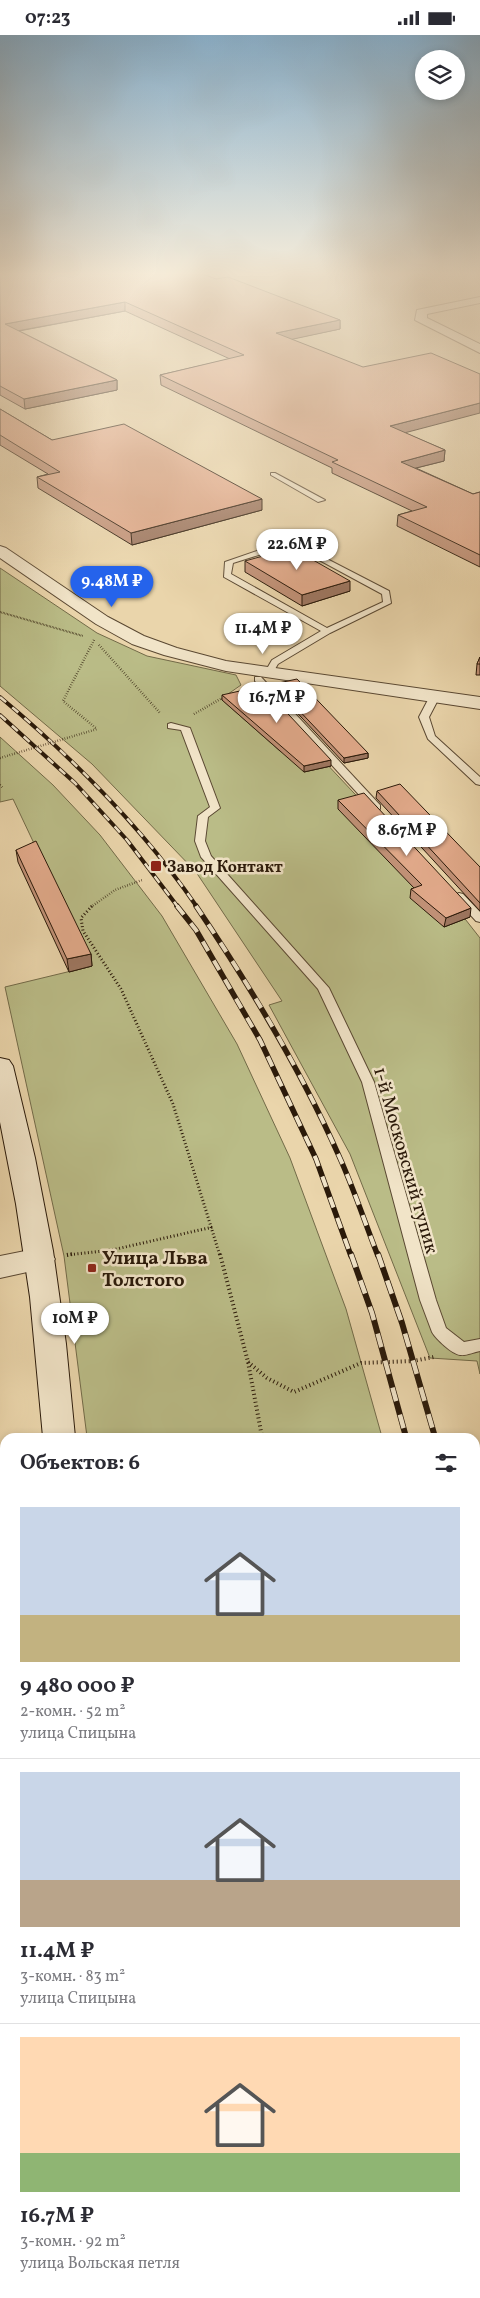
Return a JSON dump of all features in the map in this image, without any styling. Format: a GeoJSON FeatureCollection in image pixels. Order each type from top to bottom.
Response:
{"type":"FeatureCollection","features":[{"type":"Feature","properties":{"kind":"street"},"geometry":{"type":"LineString","coordinates":[[0,551],[100,620],[139,640],[192,658],[264,675],[294,676],[480,703]]}},
{"type":"Feature","properties":{"kind":"street"},"geometry":{"type":"LineString","coordinates":[[0,1067],[52,1257],[49,1315],[59,1433]]}},
{"type":"Feature","properties":{"kind":"street"},"geometry":{"type":"LineString","coordinates":[[0,1267],[52,1257]]}},
{"type":"Feature","properties":{"kind":"lane"},"geometry":{"type":"LineString","coordinates":[[273,474],[321,499]]}},
{"type":"Feature","properties":{"kind":"lane"},"geometry":{"type":"LineString","coordinates":[[327,631],[226,575],[229,562],[276,547],[298,546],[386,593],[387,603],[327,631],[275,662],[264,675],[386,817]]}},
{"type":"Feature","properties":{"kind":"lane"},"geometry":{"type":"LineString","coordinates":[[435,696],[424,717],[431,737],[480,781]]}},
{"type":"Feature","properties":{"kind":"lane","name":"1-й Московский тупик"},"geometry":{"type":"LineString","coordinates":[[171,727],[185,728],[215,808],[203,816],[200,841],[206,857],[323,988],[368,1082],[428,1300],[440,1332],[461,1349],[480,1345]]}},
{"type":"Feature","properties":{"kind":"lane"},"geometry":{"type":"LineString","coordinates":[[453,890],[480,919]]}},
{"type":"Feature","properties":{"kind":"path"},"geometry":{"type":"LineString","coordinates":[[0,612],[85,635],[78,629]]}},
{"type":"Feature","properties":{"kind":"path"},"geometry":{"type":"LineString","coordinates":[[0,758],[97,729],[63,701],[94,639],[171,727],[264,675]]}},
{"type":"Feature","properties":{"kind":"path"},"geometry":{"type":"LineString","coordinates":[[142,880],[125,885],[92,903],[81,918],[84,931],[121,989],[173,1103],[213,1227],[248,1362],[261,1433]]}},
{"type":"Feature","properties":{"kind":"path"},"geometry":{"type":"LineString","coordinates":[[52,1257],[112,1250],[213,1227]]}},
{"type":"Feature","properties":{"kind":"path"},"geometry":{"type":"LineString","coordinates":[[248,1362],[267,1378],[294,1392],[361,1363],[413,1361]]}},
{"type":"Feature","properties":{"kind":"green space"},"geometry":{"type":"Polygon","coordinates":[[[0,568],[97,633],[147,656],[236,675],[241,685],[221,699],[281,752],[308,744],[429,873],[480,938],[480,1374],[477,1361],[430,1358],[350,1154],[269,1005],[282,1001],[196,872],[92,764],[0,686],[0,568]]]}},
{"type":"Feature","properties":{"kind":"green space"},"geometry":{"type":"Polygon","coordinates":[[[0,737],[53,785],[100,835],[162,916],[237,1044],[290,1158],[346,1309],[381,1433],[86,1433],[64,1256],[5,987],[92,966],[13,799],[0,802],[0,737]]]}},
{"type":"Feature","properties":{"kind":"building"},"geometry":{"type":"Polygon","coordinates":[[[0,379],[117,380],[24,399],[0,386],[0,379]]]}},
{"type":"Feature","properties":{"kind":"building"},"geometry":{"type":"Polygon","coordinates":[[[168,379],[480,379],[480,403],[390,426],[445,450],[401,462],[473,494],[480,492],[480,555],[398,515],[427,507],[332,462],[338,460],[168,379]]]}},
{"type":"Feature","properties":{"kind":"building"},"geometry":{"type":"Polygon","coordinates":[[[0,409],[52,440],[124,424],[262,499],[131,533],[37,477],[60,472],[0,435],[0,409]]]}},
{"type":"Feature","properties":{"kind":"building"},"geometry":{"type":"Polygon","coordinates":[[[292,548],[350,581],[302,595],[245,561],[292,548]]]}},
{"type":"Feature","properties":{"kind":"building"},"geometry":{"type":"Polygon","coordinates":[[[297,679],[368,753],[344,758],[274,684],[297,679]]]}},
{"type":"Feature","properties":{"kind":"building"},"geometry":{"type":"Polygon","coordinates":[[[262,686],[331,760],[304,766],[222,695],[262,686]]]}},
{"type":"Feature","properties":{"kind":"building"},"geometry":{"type":"Polygon","coordinates":[[[400,784],[480,867],[480,903],[377,791],[400,784]]]}},
{"type":"Feature","properties":{"kind":"building"},"geometry":{"type":"Polygon","coordinates":[[[364,793],[471,908],[446,918],[411,889],[422,885],[338,800],[364,793]]]}},
{"type":"Feature","properties":{"kind":"building"},"geometry":{"type":"Polygon","coordinates":[[[36,841],[91,954],[67,959],[16,850],[36,841]]]}},
{"type":"Feature","properties":{"kind":"railway"},"geometry":{"type":"LineString","coordinates":[[0,697],[106,795],[153,849],[197,907]]}},
{"type":"Feature","properties":{"kind":"railway"},"geometry":{"type":"LineString","coordinates":[[0,715],[75,783],[127,840],[178,907]]}},
{"type":"Feature","properties":{"kind":"railway"},"geometry":{"type":"LineString","coordinates":[[177,906],[196,930],[260,1040],[316,1159],[351,1256]]}},
{"type":"Feature","properties":{"kind":"railway"},"geometry":{"type":"LineString","coordinates":[[196,906],[255,997],[308,1091],[355,1193],[378,1256]]}},
{"type":"Feature","properties":{"kind":"railway"},"geometry":{"type":"LineString","coordinates":[[351,1254],[372,1313],[405,1433]]}},
{"type":"Feature","properties":{"kind":"railway"},"geometry":{"type":"LineString","coordinates":[[378,1254],[402,1323],[434,1433]]}},
{"type":"Feature","properties":{"kind":"place","name":"Завод Контакт"},"geometry":{"type":"Point","coordinates":[156,866]}},
{"type":"Feature","properties":{"kind":"place","name":"Улица Льва Толстого"},"geometry":{"type":"Point","coordinates":[92,1268]}}]}
